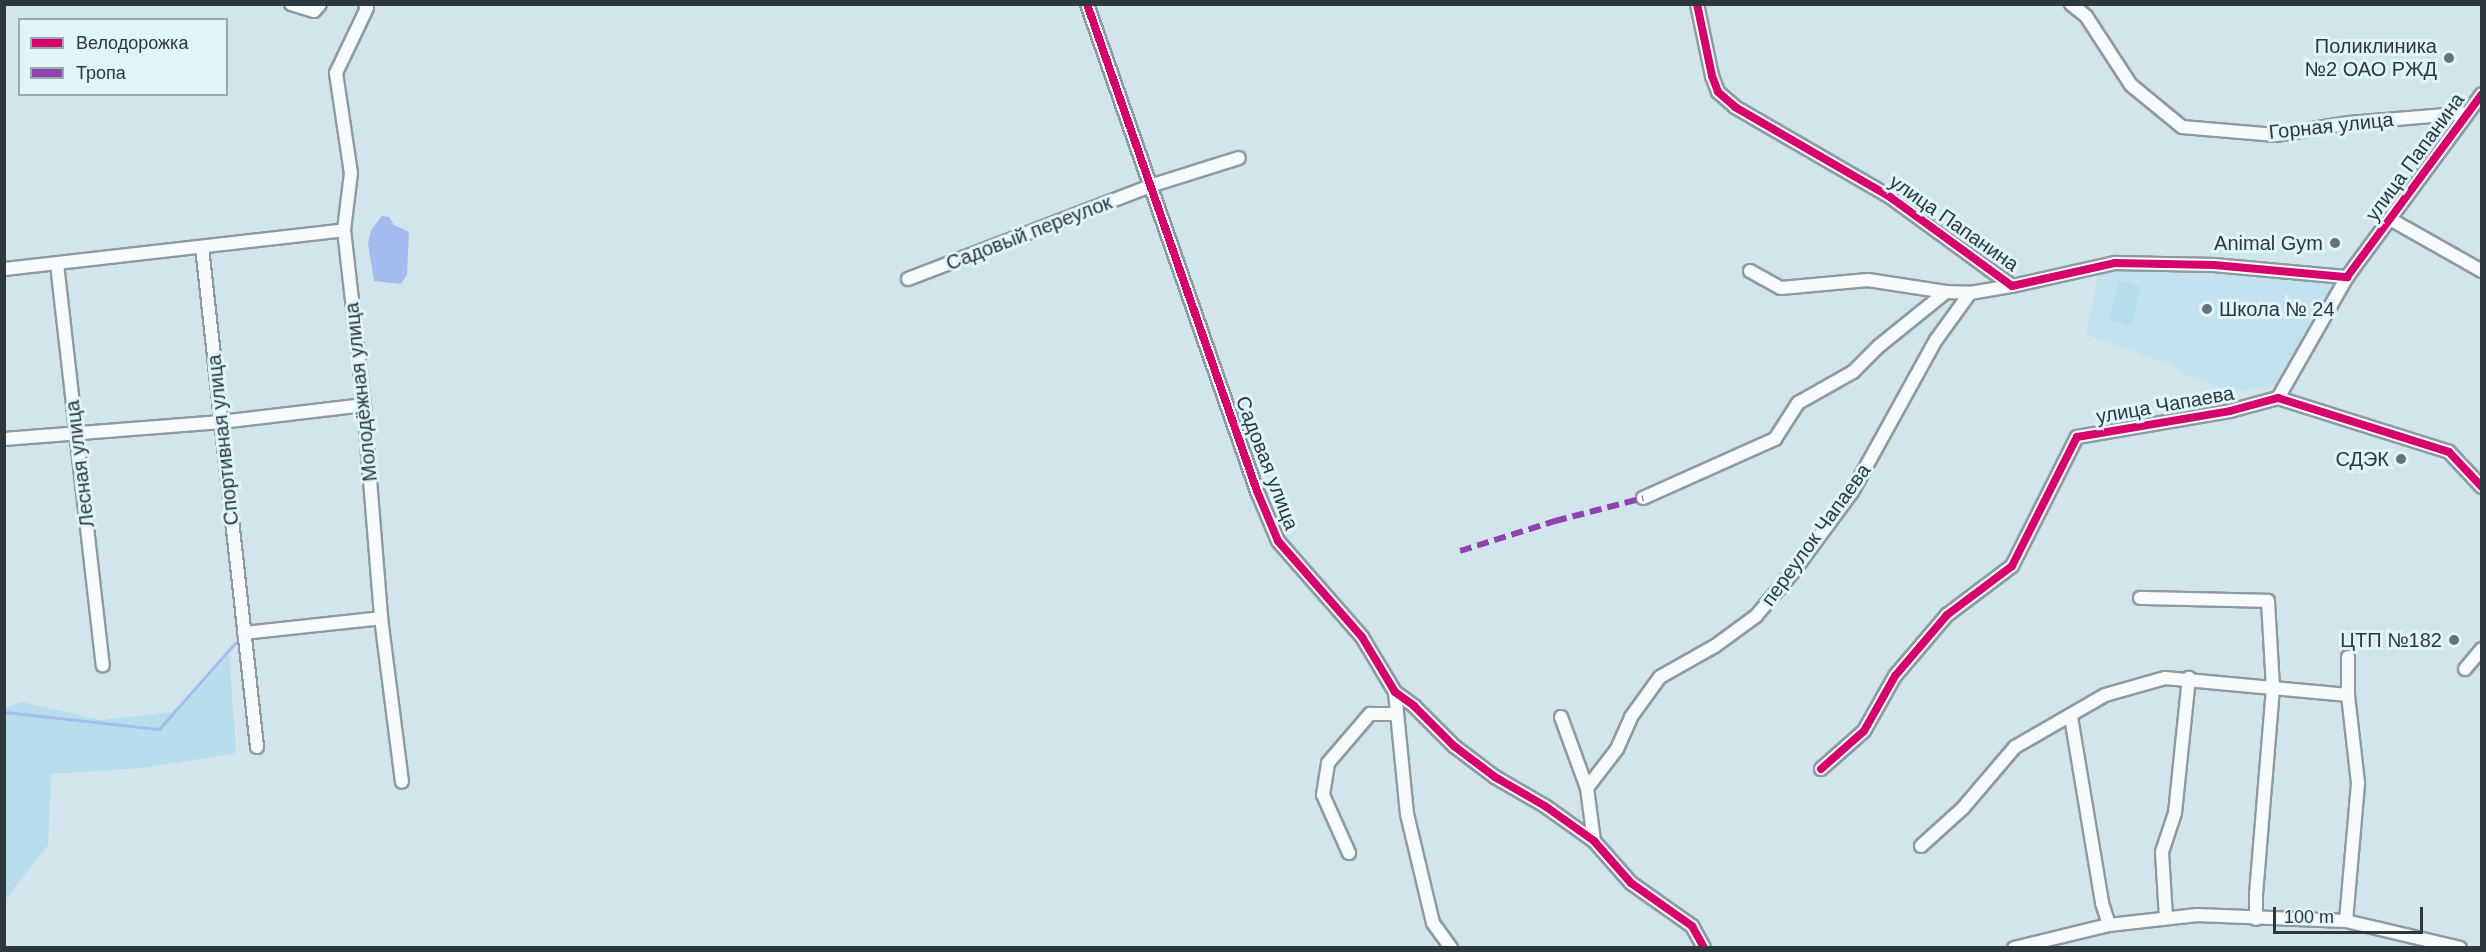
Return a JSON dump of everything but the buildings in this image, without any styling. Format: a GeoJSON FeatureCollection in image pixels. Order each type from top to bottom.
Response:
{"type":"FeatureCollection","features":[{"type":"Feature","properties":{"kind":"street"},"geometry":{"type":"LineString","coordinates":[[291,4],[314,11],[320,4]]}},
{"type":"Feature","properties":{"kind":"street","name":"Садовая улица"},"geometry":{"type":"LineString","coordinates":[[1087,4],[1257,491],[1278,541],[1362,637],[1395,692],[1414,706],[1454,746],[1495,777],[1545,806],[1594,841],[1631,883],[1692,926],[1704,948]]}},
{"type":"Feature","properties":{"kind":"street","name":"улица Папанина"},"geometry":{"type":"LineString","coordinates":[[1697,4],[1712,76],[1718,92],[1735,107],[1890,197],[2012,286],[2115,263],[2214,265],[2347,277],[2481,94]]}},
{"type":"Feature","properties":{"kind":"street","name":"Горная улица"},"geometry":{"type":"LineString","coordinates":[[2071,4],[2086,16],[2131,85],[2182,127],[2276,135],[2349,123],[2467,113]]}},
{"type":"Feature","properties":{"kind":"street","name":"Молодёжная улица"},"geometry":{"type":"LineString","coordinates":[[366,6],[336,73],[351,173],[344,230],[364,405],[381,618],[402,782]]}},
{"type":"Feature","properties":{"kind":"street","name":"Садовый переулок"},"geometry":{"type":"LineString","coordinates":[[908,279],[1150,186],[1239,158]]}},
{"type":"Feature","properties":{"kind":"street"},"geometry":{"type":"LineString","coordinates":[[2390,219],[2481,271]]}},
{"type":"Feature","properties":{"kind":"street"},"geometry":{"type":"LineString","coordinates":[[4,269],[344,230]]}},
{"type":"Feature","properties":{"kind":"street","name":"Спортивная улица"},"geometry":{"type":"LineString","coordinates":[[202,247],[244,633]]}},
{"type":"Feature","properties":{"kind":"street","name":"Лесная улица"},"geometry":{"type":"LineString","coordinates":[[57,264],[103,665]]}},
{"type":"Feature","properties":{"kind":"street"},"geometry":{"type":"LineString","coordinates":[[1750,271],[1781,288],[1868,280],[1946,292],[1970,293],[2012,286]]}},
{"type":"Feature","properties":{"kind":"street"},"geometry":{"type":"LineString","coordinates":[[2347,277],[2278,398],[2449,453],[2481,487]]}},
{"type":"Feature","properties":{"kind":"street"},"geometry":{"type":"LineString","coordinates":[[1643,498],[1775,439],[1798,404],[1853,372],[1879,346],[1946,292]]}},
{"type":"Feature","properties":{"kind":"street","name":"переулок Чапаева"},"geometry":{"type":"LineString","coordinates":[[1587,788],[1617,749],[1631,717],[1660,677],[1715,645],[1756,616],[1793,572],[1852,492],[1936,340],[1970,293]]}},
{"type":"Feature","properties":{"kind":"street","name":"улица Чапаева"},"geometry":{"type":"LineString","coordinates":[[1821,769],[1864,731],[1895,676],[1947,615],[2012,566],[2078,437],[2209,415],[2278,398]]}},
{"type":"Feature","properties":{"kind":"street"},"geometry":{"type":"LineString","coordinates":[[4,439],[221,422],[364,405]]}},
{"type":"Feature","properties":{"kind":"street"},"geometry":{"type":"LineString","coordinates":[[2140,598],[2268,601],[2273,688],[2256,893],[2256,919]]}},
{"type":"Feature","properties":{"kind":"street"},"geometry":{"type":"LineString","coordinates":[[257,747],[244,633],[381,618]]}},
{"type":"Feature","properties":{"kind":"street"},"geometry":{"type":"LineString","coordinates":[[2465,669],[2481,649]]}},
{"type":"Feature","properties":{"kind":"street"},"geometry":{"type":"LineString","coordinates":[[2346,921],[2358,783],[2348,695],[2348,657]]}},
{"type":"Feature","properties":{"kind":"street"},"geometry":{"type":"LineString","coordinates":[[1920,846],[1963,808],[2015,747],[2105,695],[2165,678],[2189,678],[2348,695]]}},
{"type":"Feature","properties":{"kind":"street"},"geometry":{"type":"LineString","coordinates":[[2166,918],[2162,852],[2175,813],[2189,678]]}},
{"type":"Feature","properties":{"kind":"street","name":"Садовая улица"},"geometry":{"type":"LineString","coordinates":[[1395,692],[1407,814],[1433,923],[1450,947]]}},
{"type":"Feature","properties":{"kind":"street"},"geometry":{"type":"LineString","coordinates":[[1349,853],[1323,795],[1328,763],[1370,714],[1397,714]]}},
{"type":"Feature","properties":{"kind":"street"},"geometry":{"type":"LineString","coordinates":[[1561,717],[1587,788],[1594,841]]}},
{"type":"Feature","properties":{"kind":"street"},"geometry":{"type":"LineString","coordinates":[[2070,717],[2102,903],[2109,926]]}},
{"type":"Feature","properties":{"kind":"street"},"geometry":{"type":"LineString","coordinates":[[2014,948],[2109,926],[2197,915],[2346,921],[2460,948]]}},
{"type":"Feature","properties":{"kind":"shaded area","name":"Школа № 24"},"geometry":{"type":"Polygon","coordinates":[[[2118,266],[2229,271],[2337,284],[2279,385],[2232,392],[2184,374],[2172,365],[2086,335],[2098,276],[2118,266]]]}},
{"type":"Feature","properties":{"kind":"shaded area"},"geometry":{"type":"Polygon","coordinates":[[[2119,281],[2141,286],[2131,326],[2109,320],[2119,281]]]}},
{"type":"Feature","properties":{"kind":"shaded area"},"geometry":{"type":"Polygon","coordinates":[[[229,654],[236,753],[143,768],[51,774],[48,845],[5,900],[5,708],[22,702],[100,720],[177,712],[229,654]]]}},
{"type":"Feature","properties":{"kind":"water"},"geometry":{"type":"Polygon","coordinates":[[[382,216],[389,217],[394,225],[409,232],[407,275],[401,284],[374,281],[368,243],[371,230],[382,216]]]}},
{"type":"Feature","properties":{"kind":"waterway"},"geometry":{"type":"LineString","coordinates":[[4,712],[159,729],[235,643]]}},
{"type":"Feature","properties":{"kind":"marked path"},"geometry":{"type":"LineString","coordinates":[[1460,551],[1555,521],[1643,498]]}},
{"type":"Feature","properties":{"kind":"cycle path"},"geometry":{"type":"LineString","coordinates":[[1087,4],[1257,491],[1278,541],[1362,637],[1395,692],[1414,706],[1454,746],[1495,777],[1545,806],[1594,841],[1631,883],[1692,926],[1704,948]]}},
{"type":"Feature","properties":{"kind":"cycle path"},"geometry":{"type":"LineString","coordinates":[[1697,4],[1712,76],[1718,92],[1735,107],[1890,197],[2012,286],[2115,263],[2214,265],[2347,277],[2482,94]]}},
{"type":"Feature","properties":{"kind":"cycle path"},"geometry":{"type":"LineString","coordinates":[[1821,769],[1864,731],[1895,676],[1947,615],[2012,566],[2077,437],[2230,411],[2278,398],[2449,452],[2482,487]]}},
{"type":"Feature","properties":{"kind":"place","name":"Поликлиника №2 ОАО РЖД"},"geometry":{"type":"Point","coordinates":[2449,58]}},
{"type":"Feature","properties":{"kind":"place","name":"Animal Gym"},"geometry":{"type":"Point","coordinates":[2335,243]}},
{"type":"Feature","properties":{"kind":"place","name":"Школа № 24"},"geometry":{"type":"Point","coordinates":[2207,309]}},
{"type":"Feature","properties":{"kind":"place","name":"СДЭК"},"geometry":{"type":"Point","coordinates":[2401,459]}},
{"type":"Feature","properties":{"kind":"place","name":"ЦТП №182"},"geometry":{"type":"Point","coordinates":[2454,640]}}]}
